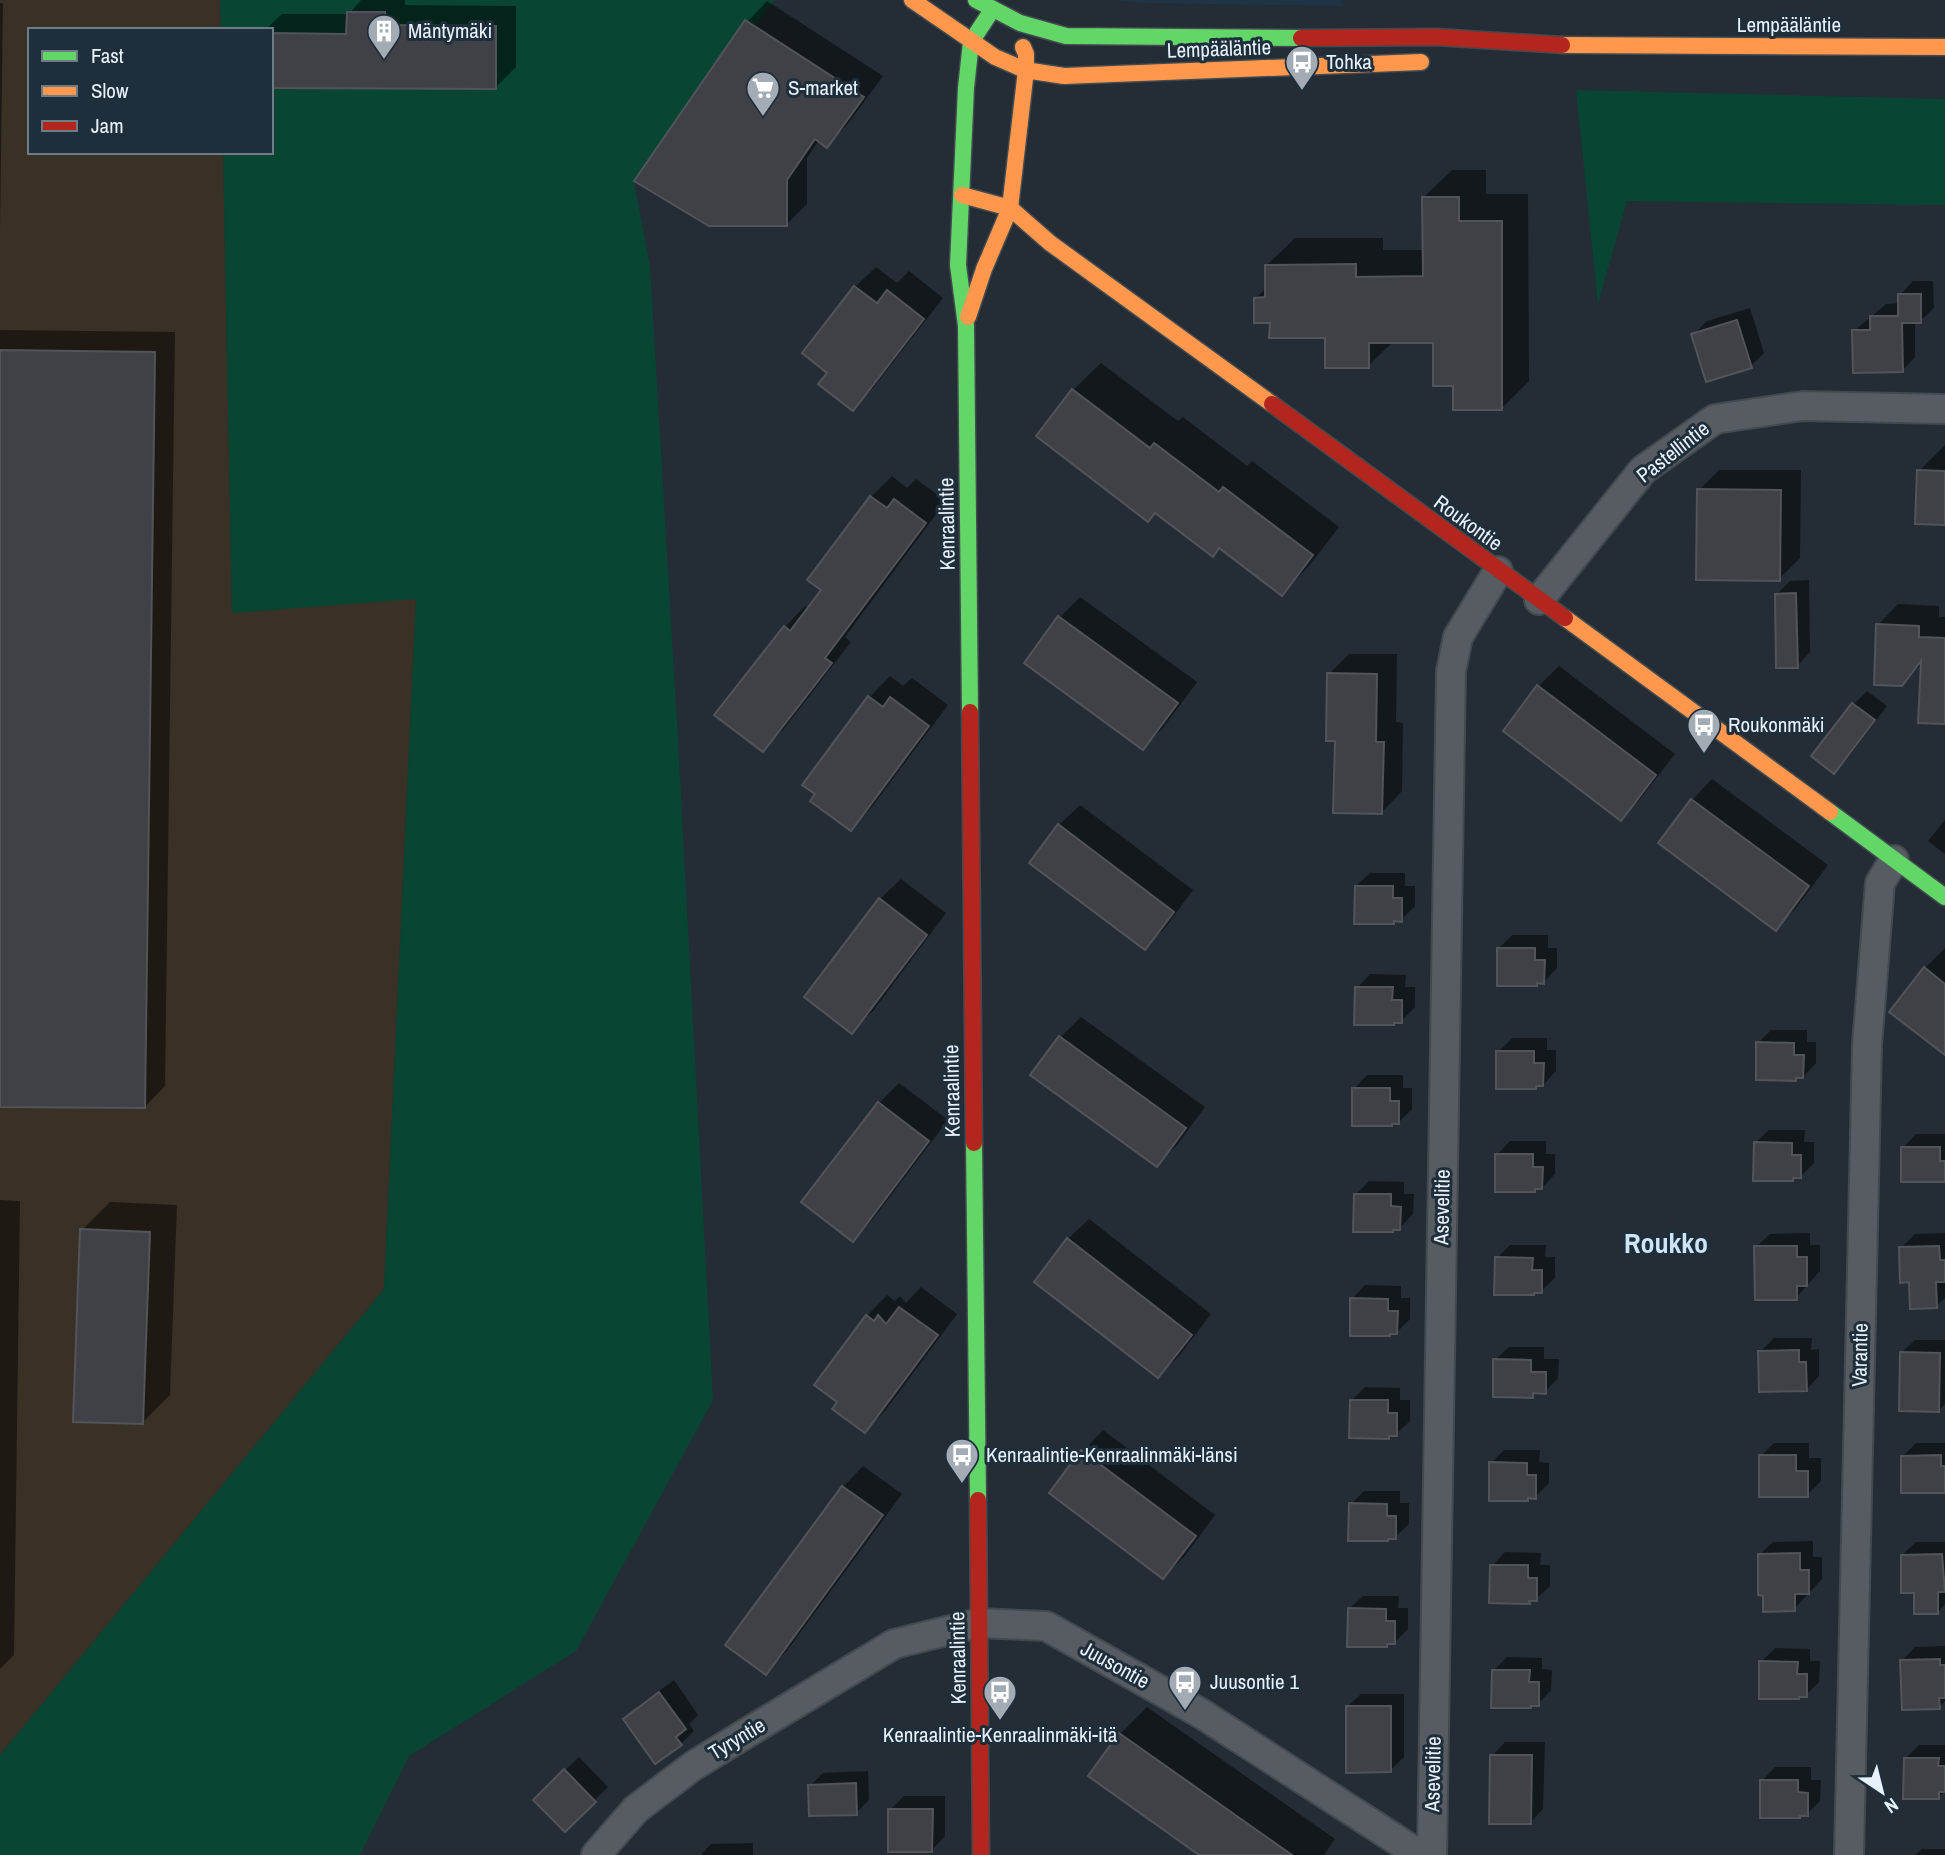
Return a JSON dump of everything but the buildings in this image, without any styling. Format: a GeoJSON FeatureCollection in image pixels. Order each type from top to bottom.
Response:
{"type":"FeatureCollection","features":[{"type":"Feature","properties":{"kind":"street","name":"Lempääläntie"},"geometry":{"type":"LineString","coordinates":[[912,0],[993,56],[1026,70],[1064,76],[1436,62]]}},
{"type":"Feature","properties":{"kind":"street","name":"Lempääläntie"},"geometry":{"type":"LineString","coordinates":[[976,0],[1035,29],[1066,36],[1436,37],[1548,45],[1945,47]]}},
{"type":"Feature","properties":{"kind":"street","name":"Kenraalintie"},"geometry":{"type":"LineString","coordinates":[[965,326],[984,269],[1010,208],[1026,70],[1026,54],[1016,33],[992,10],[971,42],[966,88],[958,265],[965,326],[981,1855]]}},
{"type":"Feature","properties":{"kind":"street","name":"Lempääläntie"},"geometry":{"type":"LineString","coordinates":[[1473,56],[1548,45]]}},
{"type":"Feature","properties":{"kind":"street","name":"Roukontie"},"geometry":{"type":"LineString","coordinates":[[962,195],[1010,208],[1050,243],[1945,897]]}},
{"type":"Feature","properties":{"kind":"street","name":"Pastellintie"},"geometry":{"type":"LineString","coordinates":[[1539,600],[1643,470],[1715,419],[1803,406],[1945,409]]}},
{"type":"Feature","properties":{"kind":"street","name":"Asevelitie"},"geometry":{"type":"LineString","coordinates":[[1432,1855],[1451,671],[1458,637],[1499,571]]}},
{"type":"Feature","properties":{"kind":"street","name":"Varantie"},"geometry":{"type":"LineString","coordinates":[[1849,1855],[1867,1045],[1880,883],[1894,860]]}},
{"type":"Feature","properties":{"kind":"street","name":"Juusontie"},"geometry":{"type":"LineString","coordinates":[[894,1644],[979,1623],[1046,1626],[1202,1714],[1420,1855]]}},
{"type":"Feature","properties":{"kind":"street","name":"Tyryntie"},"geometry":{"type":"LineString","coordinates":[[596,1855],[636,1809],[693,1766],[894,1644]]}},
{"type":"Feature","properties":{"kind":"shaded area"},"geometry":{"type":"Polygon","coordinates":[[[0,0],[220,0],[221,28],[28,28],[28,154],[223,154],[232,613],[416,598],[384,1289],[0,1755],[0,0]]]}},
{"type":"Feature","properties":{"kind":"shaded area"},"geometry":{"type":"Polygon","coordinates":[[[1111,0],[1340,0],[1344,6],[1143,3],[1111,0]]]}},
{"type":"Feature","properties":{"kind":"green space"},"geometry":{"type":"Polygon","coordinates":[[[220,0],[774,0],[634,182],[650,266],[713,1400],[576,1651],[409,1756],[360,1855],[0,1855],[0,1755],[384,1289],[416,599],[232,613],[223,154],[273,154],[273,28],[221,28],[220,0]]]}},
{"type":"Feature","properties":{"kind":"green space"},"geometry":{"type":"Polygon","coordinates":[[[1576,90],[1945,99],[1945,205],[1627,201],[1598,304],[1576,90]]]}},
{"type":"Feature","properties":{"kind":"traffic: fast"},"geometry":{"type":"LineString","coordinates":[[976,0],[1020,23],[1066,36],[1301,38]]}},
{"type":"Feature","properties":{"kind":"traffic: fast"},"geometry":{"type":"LineString","coordinates":[[970,712],[966,326],[958,265],[966,88],[971,42],[992,10]]}},
{"type":"Feature","properties":{"kind":"traffic: fast"},"geometry":{"type":"LineString","coordinates":[[1830,812],[1945,897]]}},
{"type":"Feature","properties":{"kind":"traffic: fast"},"geometry":{"type":"LineString","coordinates":[[974,1143],[978,1500]]}},
{"type":"Feature","properties":{"kind":"traffic: slow"},"geometry":{"type":"LineString","coordinates":[[912,0],[995,57],[1025,70],[1064,76],[1421,62]]}},
{"type":"Feature","properties":{"kind":"traffic: slow"},"geometry":{"type":"LineString","coordinates":[[1562,45],[1945,47]]}},
{"type":"Feature","properties":{"kind":"traffic: slow"},"geometry":{"type":"LineString","coordinates":[[968,317],[984,269],[1010,208],[1026,70],[1023,47]]}},
{"type":"Feature","properties":{"kind":"traffic: slow"},"geometry":{"type":"LineString","coordinates":[[962,195],[1010,208],[1050,243],[1272,404]]}},
{"type":"Feature","properties":{"kind":"traffic: slow"},"geometry":{"type":"LineString","coordinates":[[1565,618],[1830,812]]}},
{"type":"Feature","properties":{"kind":"traffic: jam"},"geometry":{"type":"LineString","coordinates":[[1301,38],[1436,37],[1562,45]]}},
{"type":"Feature","properties":{"kind":"traffic: jam"},"geometry":{"type":"LineString","coordinates":[[1272,404],[1565,618]]}},
{"type":"Feature","properties":{"kind":"traffic: jam"},"geometry":{"type":"LineString","coordinates":[[970,712],[974,1143]]}},
{"type":"Feature","properties":{"kind":"traffic: jam"},"geometry":{"type":"LineString","coordinates":[[978,1500],[981,1855]]}},
{"type":"Feature","properties":{"kind":"place","name":"Mäntymäki"},"geometry":{"type":"Point","coordinates":[384,61]}},
{"type":"Feature","properties":{"kind":"place","name":"Tohka"},"geometry":{"type":"Point","coordinates":[1302,92]}},
{"type":"Feature","properties":{"kind":"place","name":"S-market"},"geometry":{"type":"Point","coordinates":[763,118]}},
{"type":"Feature","properties":{"kind":"place","name":"Roukonmäki"},"geometry":{"type":"Point","coordinates":[1704,755]}},
{"type":"Feature","properties":{"kind":"place","name":"Kenraalintie-Kenraalinmäki-länsi"},"geometry":{"type":"Point","coordinates":[962,1485]}},
{"type":"Feature","properties":{"kind":"place","name":"Juusontie 1"},"geometry":{"type":"Point","coordinates":[1185,1712]}},
{"type":"Feature","properties":{"kind":"place","name":"Kenraalintie-Kenraalinmäki-itä"},"geometry":{"type":"Point","coordinates":[1000,1722]}},
{"type":"Feature","properties":{"kind":"district","name":"Roukko"},"geometry":{"type":"Point","coordinates":[1666,1243]}}]}
